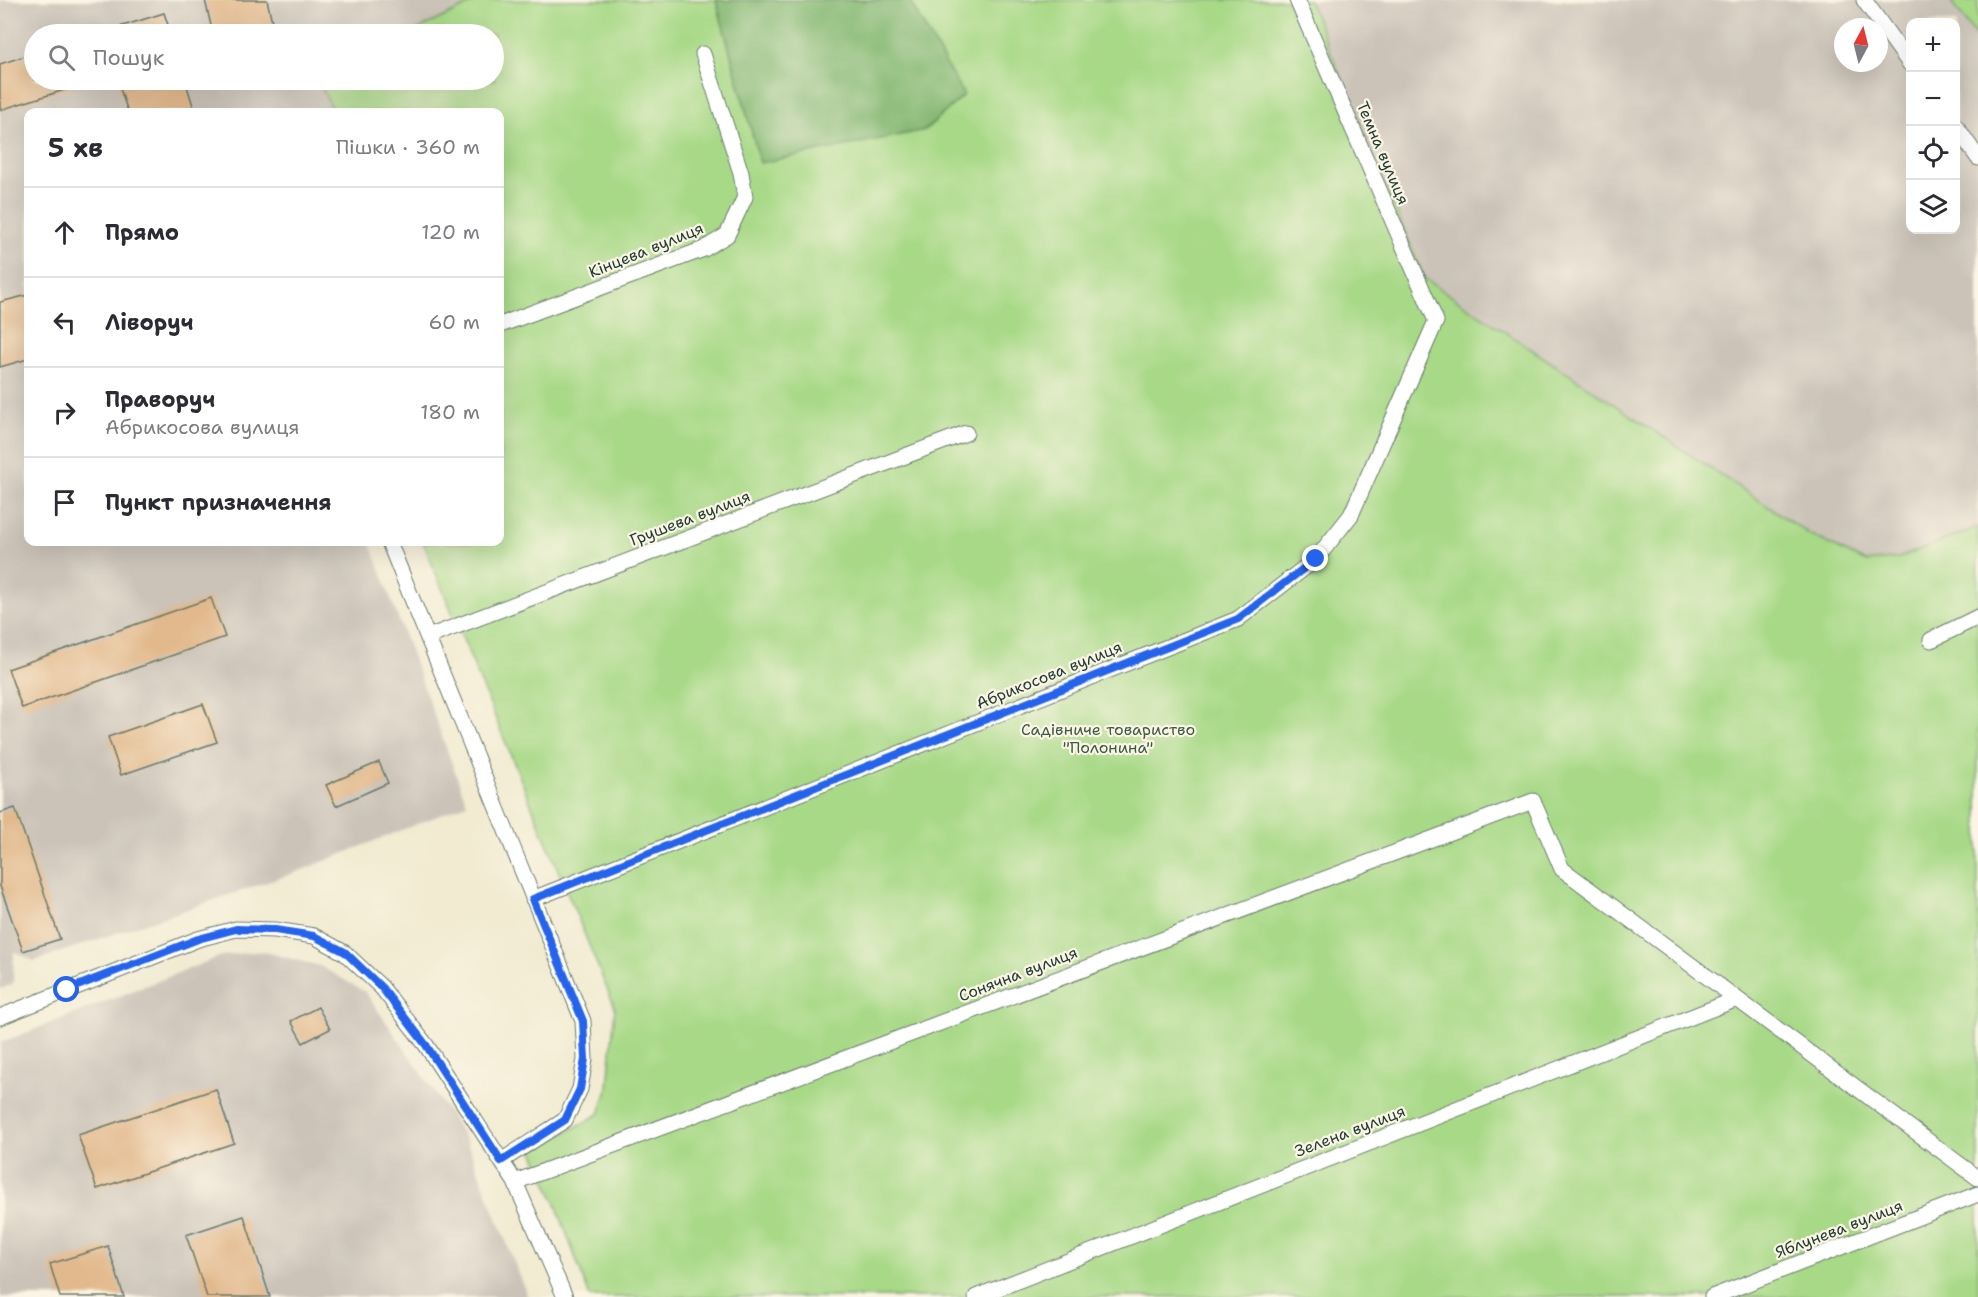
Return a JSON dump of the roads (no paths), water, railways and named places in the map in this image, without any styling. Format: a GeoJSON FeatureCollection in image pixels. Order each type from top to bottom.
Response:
{"type":"FeatureCollection","features":[{"type":"Feature","properties":{"kind":"lane","name":"Темна вулиця"},"geometry":{"type":"LineString","coordinates":[[1297,0],[1436,321]]}},
{"type":"Feature","properties":{"kind":"lane"},"geometry":{"type":"LineString","coordinates":[[1864,0],[1906,57]]}},
{"type":"Feature","properties":{"kind":"lane","name":"Кінцева вулиця"},"geometry":{"type":"LineString","coordinates":[[504,324],[704,249],[727,235],[745,197],[741,172],[703,54]]}},
{"type":"Feature","properties":{"kind":"lane"},"geometry":{"type":"LineString","coordinates":[[1960,132],[1978,158]]}},
{"type":"Feature","properties":{"kind":"lane","name":"Абрикосова вулиця"},"geometry":{"type":"LineString","coordinates":[[533,899],[1238,619],[1316,559],[1351,515],[1436,321]]}},
{"type":"Feature","properties":{"kind":"lane","name":"Грушева вулиця"},"geometry":{"type":"LineString","coordinates":[[428,637],[966,433]]}},
{"type":"Feature","properties":{"kind":"lane"},"geometry":{"type":"LineString","coordinates":[[391,546],[583,1021],[585,1059],[580,1089],[565,1120],[501,1161]]}},
{"type":"Feature","properties":{"kind":"lane"},"geometry":{"type":"LineString","coordinates":[[1931,640],[1978,617]]}},
{"type":"Feature","properties":{"kind":"lane","name":"Сонячна вулиця"},"geometry":{"type":"LineString","coordinates":[[515,1182],[1533,801],[1562,869],[1737,999]]}},
{"type":"Feature","properties":{"kind":"lane"},"geometry":{"type":"LineString","coordinates":[[0,1017],[198,939],[236,929],[275,930],[314,936],[345,952],[382,988],[426,1045],[515,1182],[565,1297]]}},
{"type":"Feature","properties":{"kind":"lane"},"geometry":{"type":"LineString","coordinates":[[1737,999],[1978,1178]]}},
{"type":"Feature","properties":{"kind":"lane","name":"Зелена вулиця"},"geometry":{"type":"LineString","coordinates":[[976,1297],[1737,999]]}},
{"type":"Feature","properties":{"kind":"lane","name":"Яблунева вулиця"},"geometry":{"type":"LineString","coordinates":[[1712,1297],[1978,1194]]}},
{"type":"Feature","properties":{"kind":"park label","name":"Садівниче товариство \"Полонина\""},"geometry":{"type":"Point","coordinates":[1108,738]}}]}
